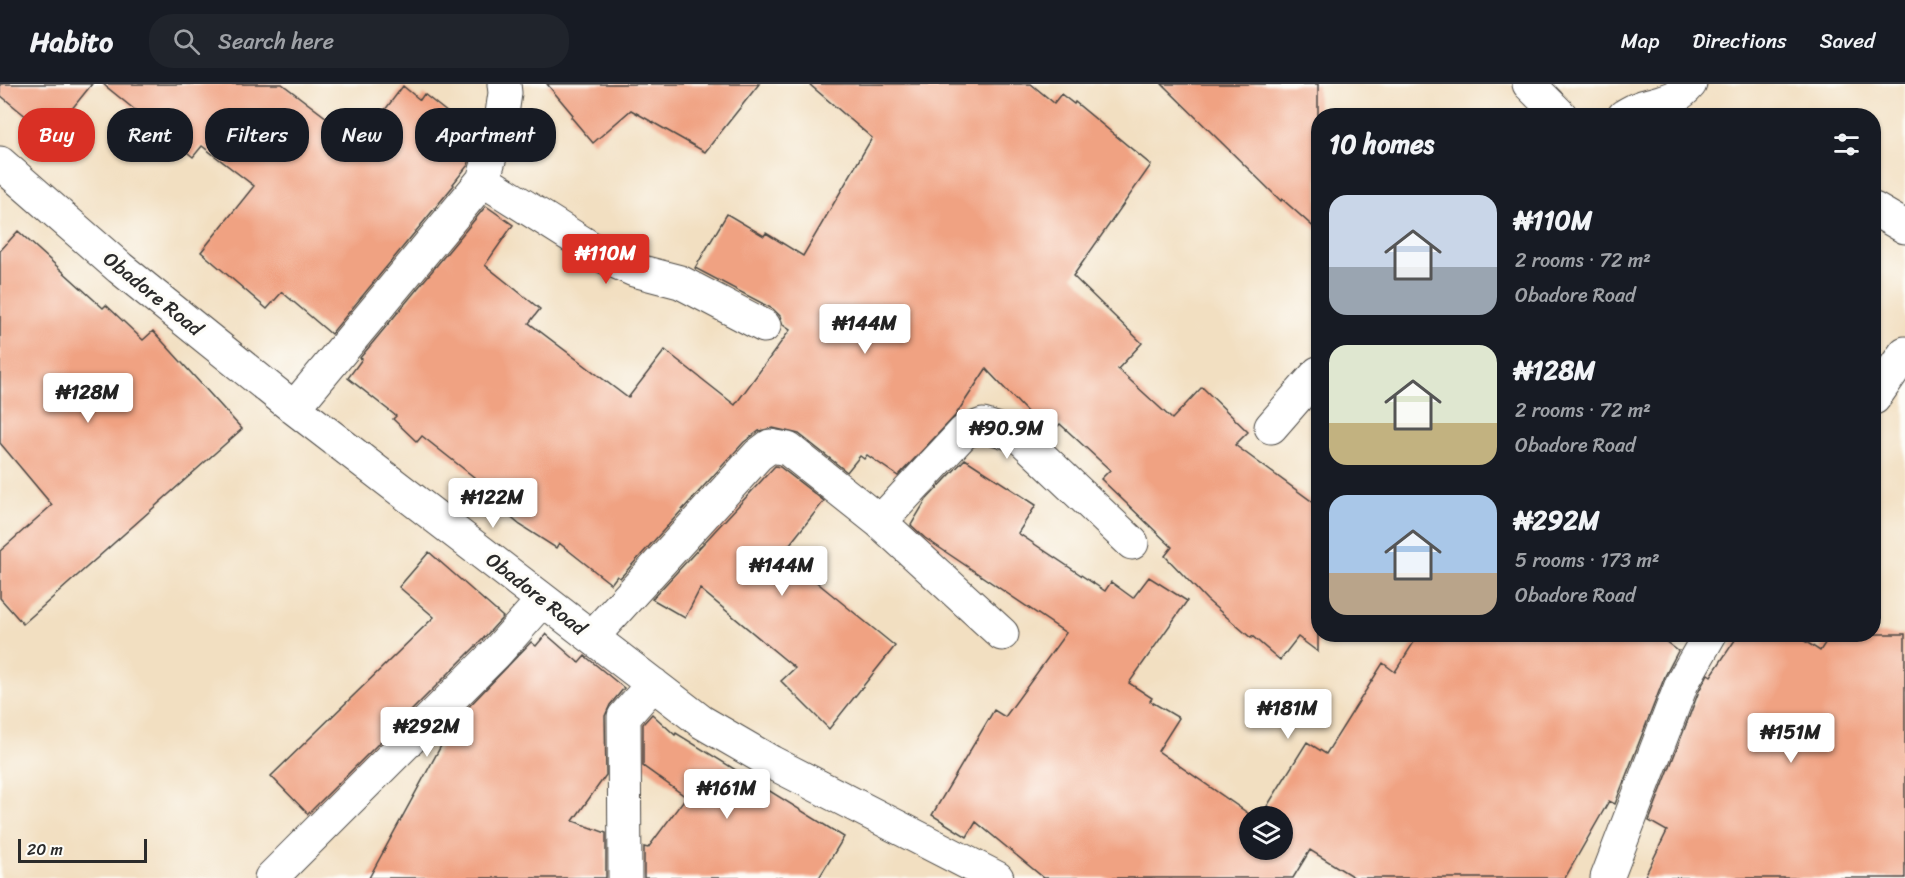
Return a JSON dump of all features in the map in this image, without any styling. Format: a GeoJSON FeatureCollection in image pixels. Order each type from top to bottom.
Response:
{"type":"FeatureCollection","features":[{"type":"Feature","properties":{"kind":"street"},"geometry":{"type":"LineString","coordinates":[[294,408],[483,180],[501,121],[504,84]]}},
{"type":"Feature","properties":{"kind":"street"},"geometry":{"type":"LineString","coordinates":[[1529,84],[1550,108]]}},
{"type":"Feature","properties":{"kind":"street"},"geometry":{"type":"LineString","coordinates":[[1638,108],[1666,102],[1682,94],[1690,84]]}},
{"type":"Feature","properties":{"kind":"street","name":"Obadore Road"},"geometry":{"type":"LineString","coordinates":[[0,163],[120,268],[294,408],[702,722],[771,762],[997,878]]}},
{"type":"Feature","properties":{"kind":"street"},"geometry":{"type":"LineString","coordinates":[[483,180],[605,257],[634,270],[680,282],[764,326]]}},
{"type":"Feature","properties":{"kind":"street"},"geometry":{"type":"LineString","coordinates":[[1881,213],[1905,227]]}},
{"type":"Feature","properties":{"kind":"street"},"geometry":{"type":"LineString","coordinates":[[1881,381],[1905,353]]}},
{"type":"Feature","properties":{"kind":"street"},"geometry":{"type":"LineString","coordinates":[[1271,427],[1311,381]]}},
{"type":"Feature","properties":{"kind":"street"},"geometry":{"type":"LineString","coordinates":[[880,522],[964,432],[983,425],[1019,436],[1132,543]]}},
{"type":"Feature","properties":{"kind":"street"},"geometry":{"type":"LineString","coordinates":[[592,638],[758,455],[770,446],[788,449],[880,522],[1002,634]]}},
{"type":"Feature","properties":{"kind":"street"},"geometry":{"type":"LineString","coordinates":[[271,878],[496,653],[543,600]]}},
{"type":"Feature","properties":{"kind":"street"},"geometry":{"type":"LineString","coordinates":[[1607,878],[1682,683],[1705,642]]}},
{"type":"Feature","properties":{"kind":"street"},"geometry":{"type":"LineString","coordinates":[[625,878],[624,717],[653,684]]}},
{"type":"Feature","properties":{"kind":"building"},"geometry":{"type":"Polygon","coordinates":[[[0,84],[92,84],[73,108],[18,110],[0,95],[0,84]]]}},
{"type":"Feature","properties":{"kind":"building"},"geometry":{"type":"Polygon","coordinates":[[[103,84],[282,84],[321,114],[321,162],[403,162],[403,108],[386,108],[403,86],[420,100],[424,94],[442,108],[415,108],[415,162],[469,162],[454,185],[331,334],[282,292],[267,309],[201,252],[254,186],[223,162],[309,162],[309,108],[205,108],[205,148],[202,146],[193,157],[193,108],[133,108],[103,84]]]}},
{"type":"Feature","properties":{"kind":"building"},"geometry":{"type":"Polygon","coordinates":[[[547,84],[759,84],[705,152],[631,110],[593,143],[547,84]]]}},
{"type":"Feature","properties":{"kind":"building"},"geometry":{"type":"Polygon","coordinates":[[[809,84],[1031,84],[1054,103],[1061,94],[1074,104],[1075,102],[1151,165],[1073,276],[1142,343],[1118,369],[1172,419],[1202,387],[1248,432],[1235,445],[1311,501],[1311,642],[1318,642],[1318,652],[1298,637],[1280,660],[1252,636],[1251,638],[1207,600],[1165,556],[1172,547],[1101,479],[1110,470],[1060,424],[1049,435],[986,369],[955,416],[898,476],[867,455],[864,459],[860,456],[847,472],[799,434],[773,428],[759,431],[744,442],[620,578],[617,576],[611,584],[559,543],[556,548],[520,525],[497,506],[503,500],[422,436],[417,442],[393,419],[396,416],[348,378],[362,359],[360,358],[486,206],[513,225],[485,265],[540,309],[529,323],[628,398],[665,350],[735,405],[790,330],[783,325],[780,316],[773,309],[695,268],[727,214],[764,236],[766,233],[803,256],[872,138],[809,84]]]}},
{"type":"Feature","properties":{"kind":"building"},"geometry":{"type":"Polygon","coordinates":[[[1162,84],[1318,84],[1318,108],[1311,108],[1311,225],[1282,199],[1281,201],[1162,84]]]}},
{"type":"Feature","properties":{"kind":"building"},"geometry":{"type":"Polygon","coordinates":[[[18,231],[103,308],[106,305],[143,340],[153,331],[242,429],[23,624],[0,598],[0,551],[52,505],[0,443],[0,251],[18,231]]]}},
{"type":"Feature","properties":{"kind":"building"},"geometry":{"type":"Polygon","coordinates":[[[965,459],[1036,505],[1018,533],[1105,591],[1111,582],[1133,598],[1149,577],[1187,601],[1129,683],[1152,698],[1150,701],[1179,718],[1158,751],[1239,807],[1239,860],[1293,860],[1293,806],[1267,806],[1307,742],[1326,754],[1383,663],[1395,672],[1414,642],[1666,642],[1678,651],[1665,676],[1615,804],[1609,801],[1565,878],[1355,878],[1310,850],[1293,878],[1044,878],[976,822],[967,837],[932,815],[994,710],[1005,717],[1066,633],[925,538],[911,525],[926,500],[965,459]]]}},
{"type":"Feature","properties":{"kind":"building"},"geometry":{"type":"Polygon","coordinates":[[[775,466],[780,467],[824,501],[782,554],[895,646],[829,729],[781,681],[795,668],[700,589],[685,618],[652,599],[775,466]]]}},
{"type":"Feature","properties":{"kind":"building"},"geometry":{"type":"Polygon","coordinates":[[[429,552],[503,617],[308,814],[271,776],[434,617],[399,587],[429,552]]]}},
{"type":"Feature","properties":{"kind":"building"},"geometry":{"type":"Polygon","coordinates":[[[546,634],[579,663],[585,656],[624,688],[610,705],[605,716],[606,775],[573,821],[606,833],[606,878],[369,878],[454,722],[531,642],[536,646],[546,634]]]}},
{"type":"Feature","properties":{"kind":"building"},"geometry":{"type":"Polygon","coordinates":[[[1881,634],[1905,634],[1905,878],[1644,878],[1667,831],[1649,821],[1699,691],[1708,674],[1711,676],[1734,642],[1806,642],[1820,651],[1826,642],[1881,642],[1881,634]]]}},
{"type":"Feature","properties":{"kind":"building"},"geometry":{"type":"Polygon","coordinates":[[[652,714],[675,735],[676,733],[844,837],[819,878],[644,878],[644,847],[648,848],[686,797],[643,766],[643,724],[652,714]]]}}]}
